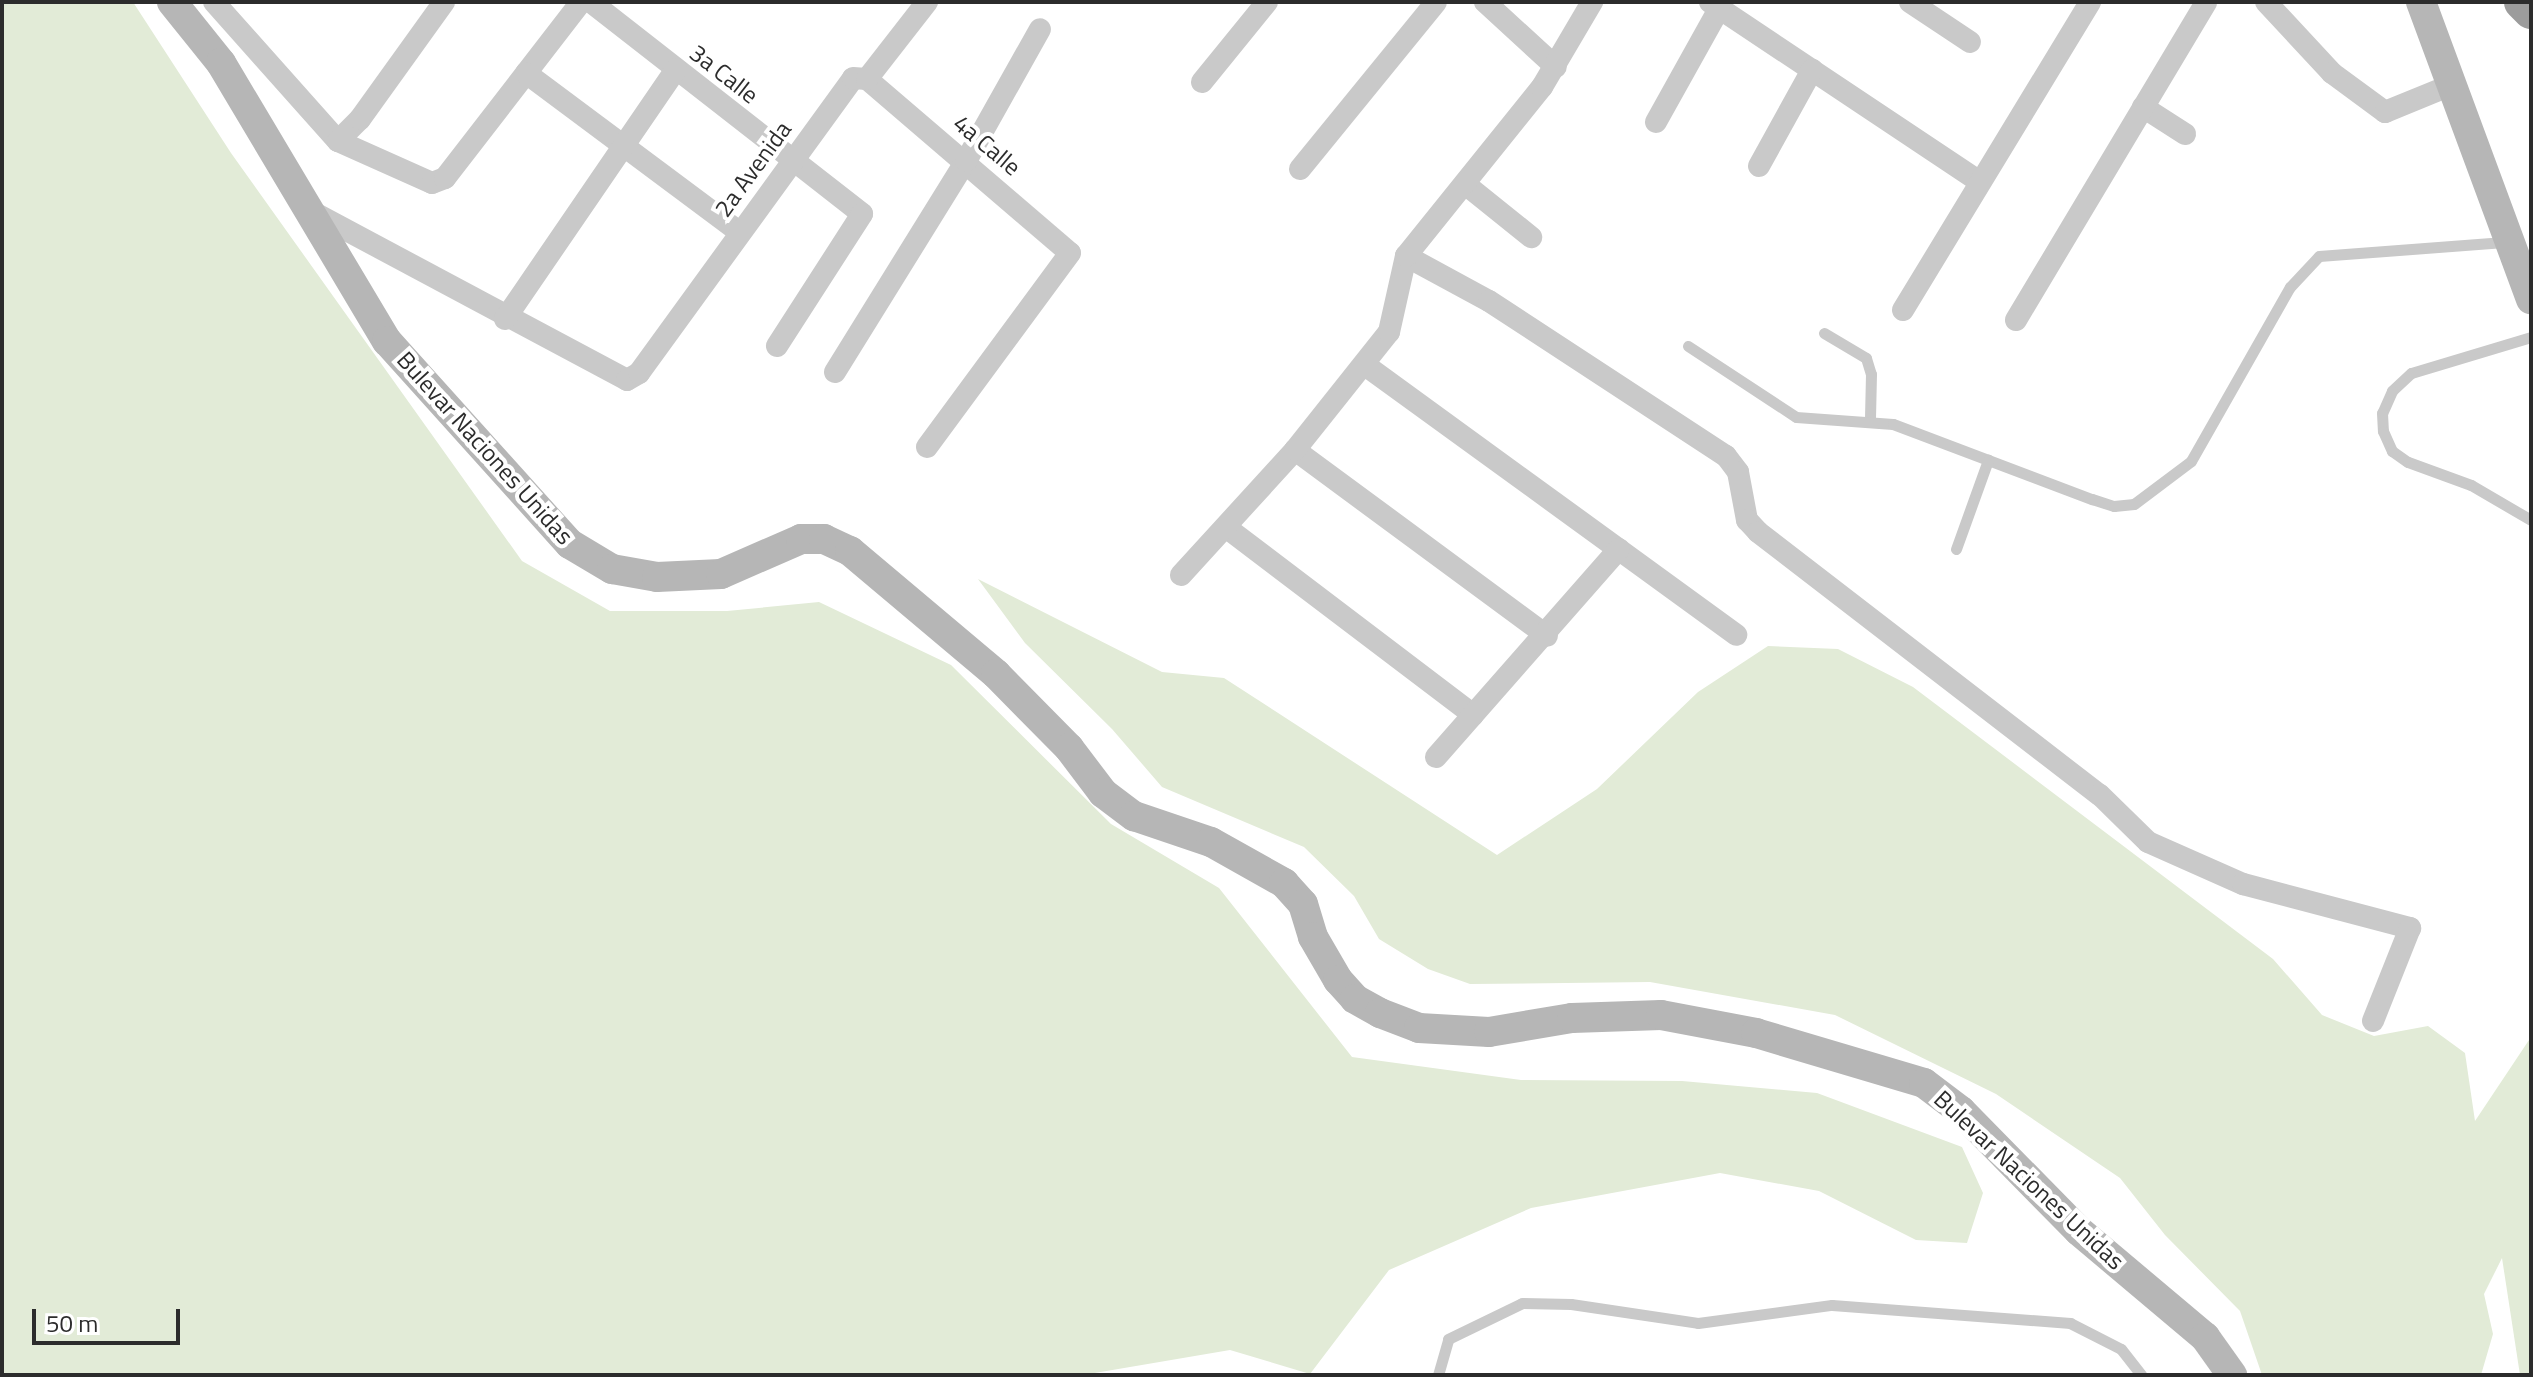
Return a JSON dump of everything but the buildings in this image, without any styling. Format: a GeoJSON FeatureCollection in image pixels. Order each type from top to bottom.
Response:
{"type":"FeatureCollection","features":[{"type":"Feature","properties":{"kind":"highway"},"geometry":{"type":"LineString","coordinates":[[2522,2],[2531,11]]}},
{"type":"Feature","properties":{"kind":"main road","name":"Bulevar Naciones Unidas"},"geometry":{"type":"LineString","coordinates":[[172,2],[221,63],[304,207],[387,341],[541,516],[592,558],[635,574],[689,577],[721,574],[801,539],[824,539],[850,551],[996,674],[1069,748],[1103,793],[1134,816],[1211,842],[1284,883],[1303,904],[1313,937],[1338,980],[1355,999],[1380,1013],[1419,1028],[1489,1032],[1572,1018],[1661,1015],[1756,1033],[1924,1083],[1961,1111],[2079,1231],[2205,1337],[2232,1375]]}},
{"type":"Feature","properties":{"kind":"main road"},"geometry":{"type":"LineString","coordinates":[[2421,2],[2531,299]]}},
{"type":"Feature","properties":{"kind":"street"},"geometry":{"type":"LineString","coordinates":[[214,2],[338,141],[403,174],[437,183],[581,2]]}},
{"type":"Feature","properties":{"kind":"street"},"geometry":{"type":"LineString","coordinates":[[338,141],[360,119],[444,2]]}},
{"type":"Feature","properties":{"kind":"street","name":"3a Calle"},"geometry":{"type":"LineString","coordinates":[[591,2],[862,217],[777,346]]}},
{"type":"Feature","properties":{"kind":"street","name":"2a Avenida"},"geometry":{"type":"LineString","coordinates":[[505,319],[627,380],[639,373],[853,78],[867,79],[927,2]]}},
{"type":"Feature","properties":{"kind":"street"},"geometry":{"type":"LineString","coordinates":[[1202,82],[1267,2]]}},
{"type":"Feature","properties":{"kind":"street"},"geometry":{"type":"LineString","coordinates":[[1300,169],[1436,2]]}},
{"type":"Feature","properties":{"kind":"street"},"geometry":{"type":"LineString","coordinates":[[1485,2],[1556,67]]}},
{"type":"Feature","properties":{"kind":"street"},"geometry":{"type":"LineString","coordinates":[[1181,575],[1227,528],[1365,365],[1397,313],[1406,256],[1556,67],[1592,2]]}},
{"type":"Feature","properties":{"kind":"street"},"geometry":{"type":"LineString","coordinates":[[1910,2],[1970,42]]}},
{"type":"Feature","properties":{"kind":"street"},"geometry":{"type":"LineString","coordinates":[[1903,310],[1978,181],[2090,2]]}},
{"type":"Feature","properties":{"kind":"street"},"geometry":{"type":"LineString","coordinates":[[2016,320],[2206,2]]}},
{"type":"Feature","properties":{"kind":"street"},"geometry":{"type":"LineString","coordinates":[[2266,2],[2332,73],[2385,112],[2395,113],[2451,85]]}},
{"type":"Feature","properties":{"kind":"street"},"geometry":{"type":"LineString","coordinates":[[1656,122],[1714,5],[1978,181]]}},
{"type":"Feature","properties":{"kind":"street"},"geometry":{"type":"LineString","coordinates":[[835,372],[966,161],[1040,29]]}},
{"type":"Feature","properties":{"kind":"street"},"geometry":{"type":"LineString","coordinates":[[304,207],[505,319],[676,69]]}},
{"type":"Feature","properties":{"kind":"street"},"geometry":{"type":"LineString","coordinates":[[1759,166],[1812,70]]}},
{"type":"Feature","properties":{"kind":"street"},"geometry":{"type":"LineString","coordinates":[[526,73],[626,143],[739,232]]}},
{"type":"Feature","properties":{"kind":"street","name":"4a Calle"},"geometry":{"type":"LineString","coordinates":[[867,79],[1070,253],[927,447]]}},
{"type":"Feature","properties":{"kind":"street"},"geometry":{"type":"LineString","coordinates":[[2143,107],[2185,134]]}},
{"type":"Feature","properties":{"kind":"street"},"geometry":{"type":"LineString","coordinates":[[1465,184],[1531,237]]}},
{"type":"Feature","properties":{"kind":"street"},"geometry":{"type":"LineString","coordinates":[[1406,256],[1489,301],[1726,456],[1738,472],[1747,520],[2100,795],[2148,842],[2243,884],[2410,928],[2373,1021]]}},
{"type":"Feature","properties":{"kind":"street"},"geometry":{"type":"LineString","coordinates":[[1365,365],[1736,635]]}},
{"type":"Feature","properties":{"kind":"street"},"geometry":{"type":"LineString","coordinates":[[1295,450],[1547,636]]}},
{"type":"Feature","properties":{"kind":"street"},"geometry":{"type":"LineString","coordinates":[[1227,528],[1473,715]]}},
{"type":"Feature","properties":{"kind":"street"},"geometry":{"type":"LineString","coordinates":[[1436,757],[1547,636],[1619,549]]}},
{"type":"Feature","properties":{"kind":"lane"},"geometry":{"type":"LineString","coordinates":[[1688,346],[1796,417],[1819,422],[1870,419],[2103,502],[2134,504],[2191,461],[2290,287],[2319,256],[2508,242]]}},
{"type":"Feature","properties":{"kind":"lane"},"geometry":{"type":"LineString","coordinates":[[1824,333],[1866,358],[1871,374],[1870,419]]}},
{"type":"Feature","properties":{"kind":"lane"},"geometry":{"type":"LineString","coordinates":[[2531,337],[2411,373],[2392,391],[2382,413],[2383,431],[2400,457],[2471,485],[2531,520]]}},
{"type":"Feature","properties":{"kind":"lane"},"geometry":{"type":"LineString","coordinates":[[1956,549],[1988,460]]}},
{"type":"Feature","properties":{"kind":"lane"},"geometry":{"type":"LineString","coordinates":[[1438,1375],[1448,1339],[1522,1303],[1571,1304],[1698,1323],[1832,1305],[2070,1323],[2121,1349],[2141,1375]]}},
{"type":"Feature","properties":{"kind":"green space"},"geometry":{"type":"Polygon","coordinates":[[[2,2],[133,2],[231,153],[522,561],[610,611],[727,611],[819,602],[951,665],[1111,824],[1219,888],[1352,1057],[1521,1080],[1682,1081],[1817,1093],[1962,1147],[1983,1193],[1967,1243],[1916,1240],[1819,1191],[1720,1173],[1531,1208],[1389,1270],[1310,1374],[1230,1350],[1083,1375],[2,1375],[2,2]]]}},
{"type":"Feature","properties":{"kind":"green space"},"geometry":{"type":"Polygon","coordinates":[[[978,579],[1162,672],[1224,678],[1497,855],[1597,789],[1698,692],[1768,646],[1838,649],[1913,687],[2273,959],[2322,1015],[2374,1036],[2428,1026],[2465,1053],[2475,1121],[2531,1037],[2531,1375],[2520,1375],[2502,1258],[2484,1294],[2493,1334],[2481,1375],[2262,1375],[2240,1311],[2165,1235],[2120,1178],[1996,1094],[1835,1015],[1650,982],[1470,984],[1428,969],[1379,939],[1354,896],[1304,847],[1162,787],[1112,729],[1025,643],[978,579]]]}}]}
